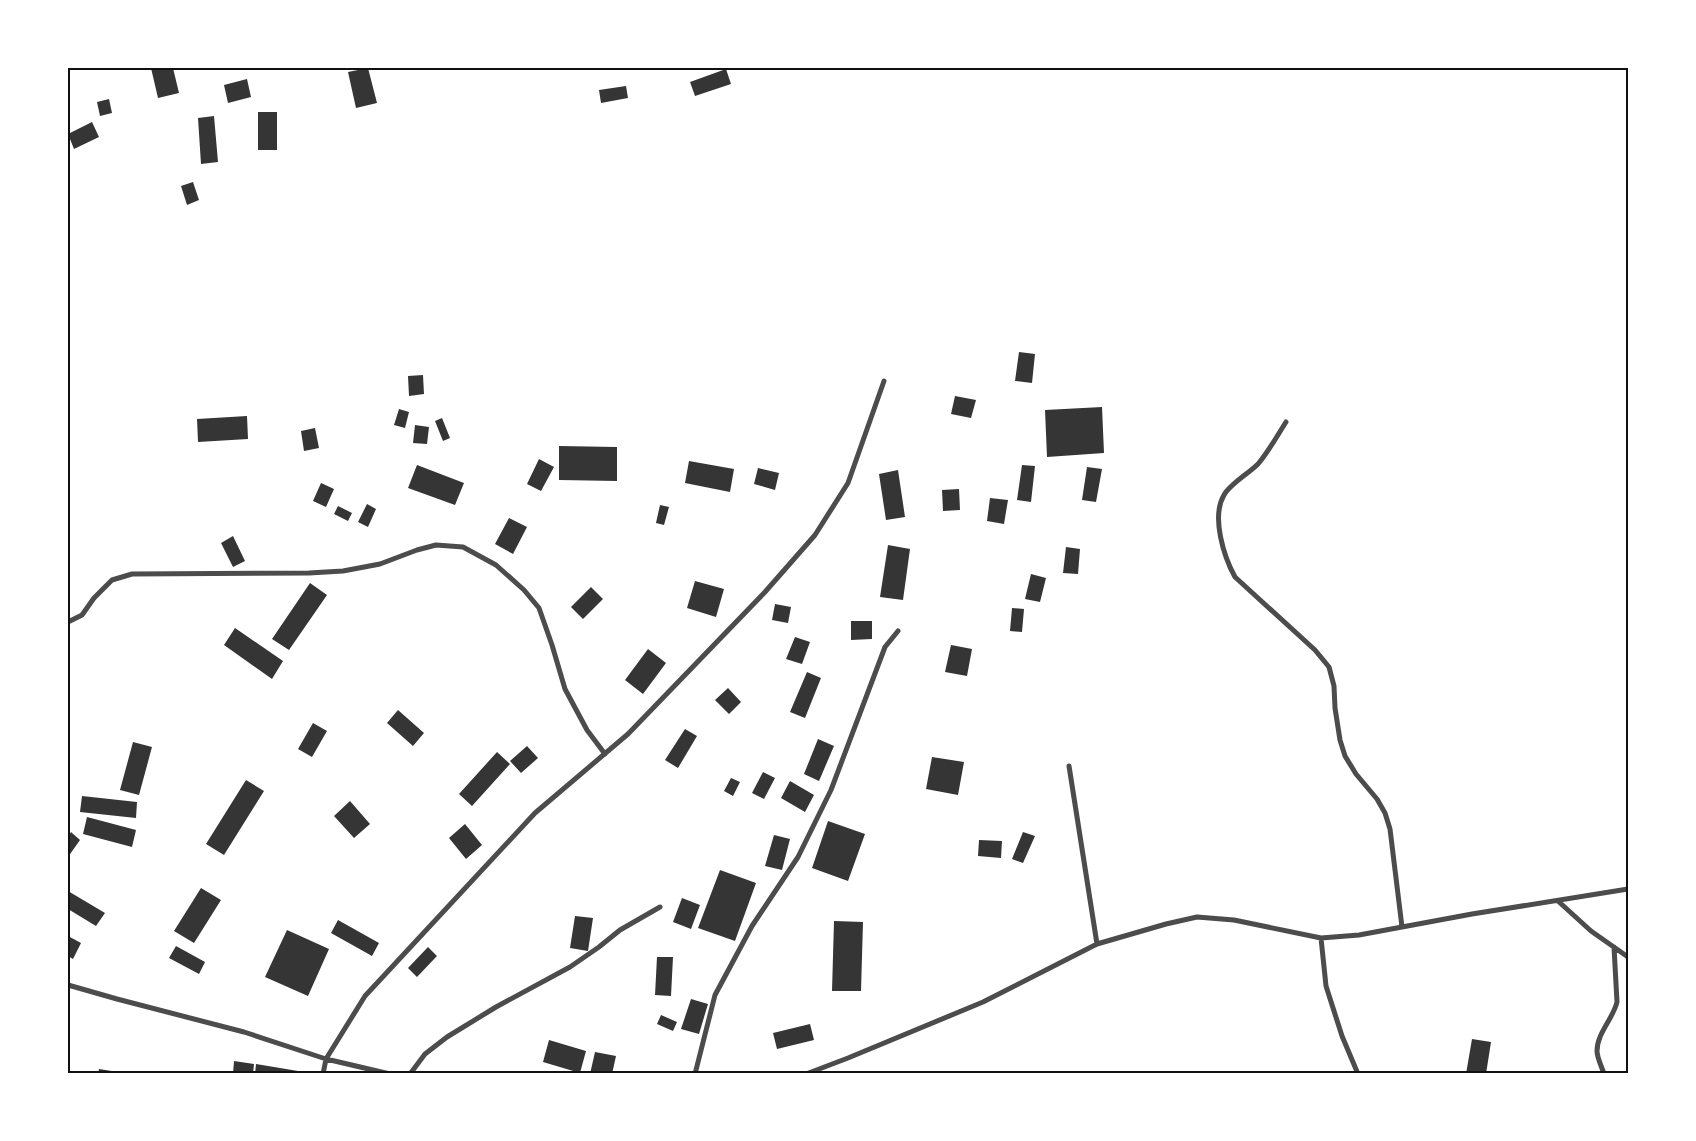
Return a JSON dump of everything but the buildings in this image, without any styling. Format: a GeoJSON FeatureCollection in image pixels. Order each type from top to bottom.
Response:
{"type":"FeatureCollection","features":[{"type":"Feature","properties":{"kind":"street"},"geometry":{"type":"LineString","coordinates":[[323,1074],[326,1059],[365,996],[535,813],[628,734],[765,592],[815,535],[848,483],[884,382]]}},
{"type":"Feature","properties":{"kind":"street"},"geometry":{"type":"LineString","coordinates":[[1286,422],[1258,464],[1224,494],[1218,514],[1226,556],[1235,577],[1314,650],[1329,668],[1334,686],[1340,740],[1345,756],[1356,774],[1377,799],[1385,813],[1390,829],[1402,927]]}},
{"type":"Feature","properties":{"kind":"street"},"geometry":{"type":"LineString","coordinates":[[68,622],[82,614],[94,598],[112,580],[132,574],[343,572],[380,564],[436,545],[463,547],[496,565],[524,590],[539,608],[565,689],[587,730],[605,754]]}},
{"type":"Feature","properties":{"kind":"street"},"geometry":{"type":"LineString","coordinates":[[695,1074],[715,995],[752,926],[798,857],[831,790],[885,647],[898,631]]}},
{"type":"Feature","properties":{"kind":"street"},"geometry":{"type":"LineString","coordinates":[[1069,766],[1097,944]]}},
{"type":"Feature","properties":{"kind":"street"},"geometry":{"type":"LineString","coordinates":[[806,1074],[983,1002],[1097,944],[1197,917],[1234,920],[1321,938],[1359,935],[1628,889]]}},
{"type":"Feature","properties":{"kind":"street"},"geometry":{"type":"LineString","coordinates":[[1558,900],[1591,931],[1628,957]]}},
{"type":"Feature","properties":{"kind":"street"},"geometry":{"type":"LineString","coordinates":[[410,1074],[425,1054],[447,1037],[496,1007],[570,967],[620,930],[660,907]]}},
{"type":"Feature","properties":{"kind":"street"},"geometry":{"type":"LineString","coordinates":[[1321,938],[1326,986],[1342,1036],[1358,1074]]}},
{"type":"Feature","properties":{"kind":"street"},"geometry":{"type":"LineString","coordinates":[[1604,1074],[1596,1052],[1601,1036],[1615,1011],[1617,1002],[1614,948]]}},
{"type":"Feature","properties":{"kind":"street"},"geometry":{"type":"LineString","coordinates":[[68,984],[117,999],[244,1032],[326,1059],[390,1074]]}}]}
